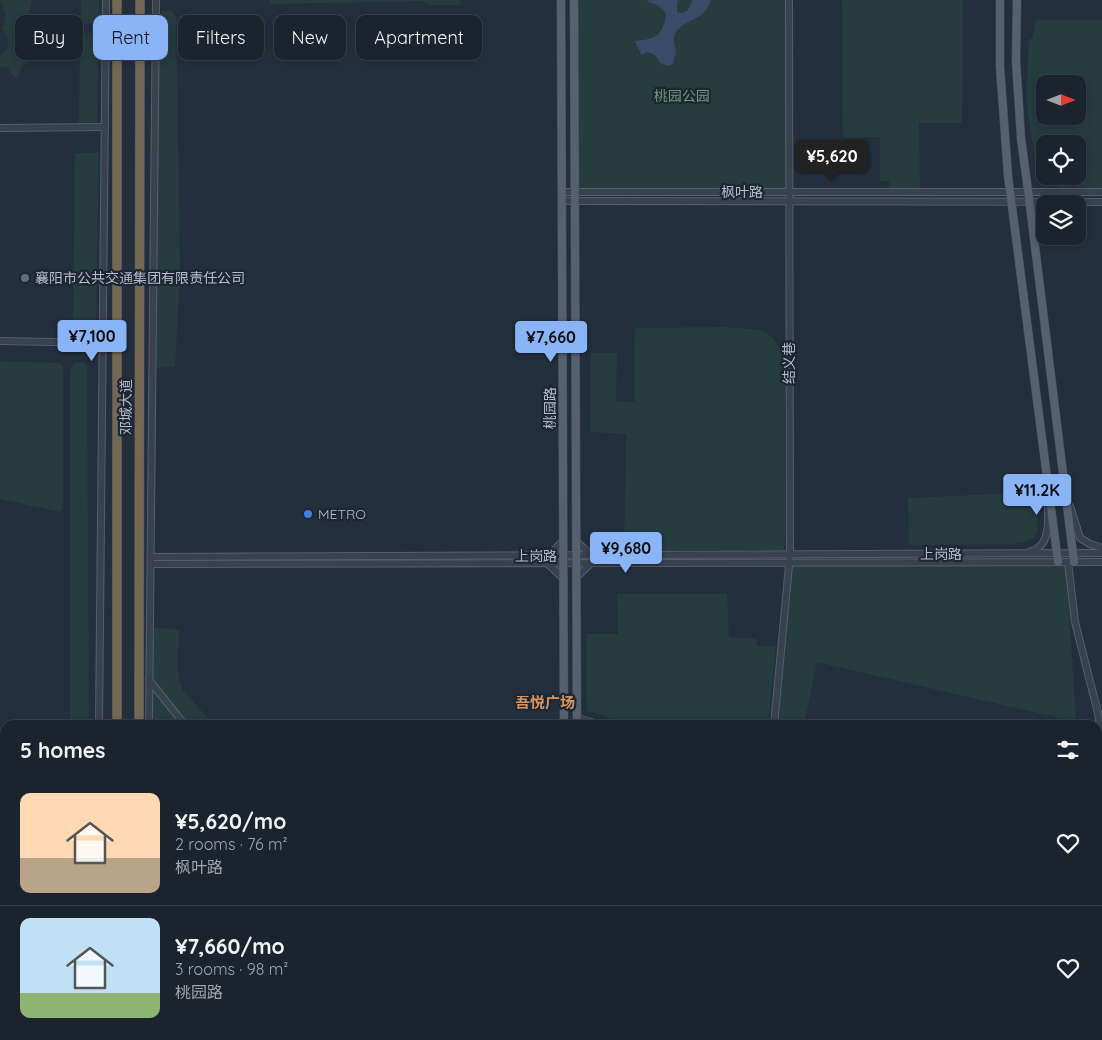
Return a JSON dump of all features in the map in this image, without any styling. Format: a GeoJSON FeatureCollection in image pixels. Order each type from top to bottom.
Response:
{"type":"FeatureCollection","features":[{"type":"Feature","properties":{"kind":"highway","name":"邓城大道"},"geometry":{"type":"LineString","coordinates":[[116,720],[117,0]]}},
{"type":"Feature","properties":{"kind":"highway","name":"邓城大道"},"geometry":{"type":"LineString","coordinates":[[139,720],[140,0]]}},
{"type":"Feature","properties":{"kind":"main road","name":"桃园路"},"geometry":{"type":"LineString","coordinates":[[561,0],[564,720]]}},
{"type":"Feature","properties":{"kind":"main road","name":"桃园路"},"geometry":{"type":"LineString","coordinates":[[574,0],[577,720]]}},
{"type":"Feature","properties":{"kind":"main road"},"geometry":{"type":"LineString","coordinates":[[1000,0],[1000,67],[1008,176],[1058,562]]}},
{"type":"Feature","properties":{"kind":"main road"},"geometry":{"type":"LineString","coordinates":[[1017,0],[1016,61],[1021,138],[1073,553],[1071,562]]}},
{"type":"Feature","properties":{"kind":"street"},"geometry":{"type":"LineString","coordinates":[[100,720],[106,0]]}},
{"type":"Feature","properties":{"kind":"street"},"geometry":{"type":"LineString","coordinates":[[149,720],[156,0]]}},
{"type":"Feature","properties":{"kind":"street","name":"结义巷"},"geometry":{"type":"LineString","coordinates":[[774,720],[790,554],[789,0]]}},
{"type":"Feature","properties":{"kind":"street"},"geometry":{"type":"LineString","coordinates":[[0,128],[105,127]]}},
{"type":"Feature","properties":{"kind":"street"},"geometry":{"type":"LineString","coordinates":[[105,139],[117,139]]}},
{"type":"Feature","properties":{"kind":"street","name":"枫叶路"},"geometry":{"type":"LineString","coordinates":[[562,192],[1102,192]]}},
{"type":"Feature","properties":{"kind":"street","name":"枫叶路"},"geometry":{"type":"LineString","coordinates":[[562,201],[1102,202]]}},
{"type":"Feature","properties":{"kind":"street"},"geometry":{"type":"LineString","coordinates":[[0,341],[103,343]]}},
{"type":"Feature","properties":{"kind":"street"},"geometry":{"type":"LineString","coordinates":[[1027,554],[1041,546],[1046,537],[1048,524],[1047,480]]}},
{"type":"Feature","properties":{"kind":"street"},"geometry":{"type":"LineString","coordinates":[[1064,482],[1073,520],[1080,538],[1102,548]]}},
{"type":"Feature","properties":{"kind":"street"},"geometry":{"type":"LineString","coordinates":[[549,556],[563,541]]}},
{"type":"Feature","properties":{"kind":"street"},"geometry":{"type":"LineString","coordinates":[[576,542],[591,555]]}},
{"type":"Feature","properties":{"kind":"street","name":"上岗路"},"geometry":{"type":"LineString","coordinates":[[150,560],[549,556],[576,559],[591,555],[1102,553]]}},
{"type":"Feature","properties":{"kind":"street","name":"上岗路"},"geometry":{"type":"LineString","coordinates":[[150,560],[547,563],[563,559]]}},
{"type":"Feature","properties":{"kind":"street","name":"上岗路"},"geometry":{"type":"LineString","coordinates":[[576,559],[591,563],[1102,562]]}},
{"type":"Feature","properties":{"kind":"street"},"geometry":{"type":"LineString","coordinates":[[1071,562],[1075,622],[1099,720]]}},
{"type":"Feature","properties":{"kind":"street"},"geometry":{"type":"LineString","coordinates":[[547,563],[564,578]]}},
{"type":"Feature","properties":{"kind":"street"},"geometry":{"type":"LineString","coordinates":[[577,577],[591,563]]}},
{"type":"Feature","properties":{"kind":"street"},"geometry":{"type":"LineString","coordinates":[[149,680],[181,720]]}},
{"type":"Feature","properties":{"kind":"green space"},"geometry":{"type":"Polygon","coordinates":[[[0,0],[32,0],[29,15],[15,15],[15,60],[28,60],[22,66],[19,77],[14,77],[7,67],[0,66],[0,56],[8,46],[7,36],[1,29],[6,19],[0,0]]]}},
{"type":"Feature","properties":{"kind":"green space"},"geometry":{"type":"Polygon","coordinates":[[[81,0],[99,0],[99,15],[93,15],[93,23],[83,22],[83,15],[81,15],[81,0]]]}},
{"type":"Feature","properties":{"kind":"green space"},"geometry":{"type":"Polygon","coordinates":[[[270,0],[460,0],[461,5],[430,5],[421,1],[270,4],[270,0]]]}},
{"type":"Feature","properties":{"kind":"green space","name":"桃园公园"},"geometry":{"type":"Polygon","coordinates":[[[574,0],[789,0],[789,192],[575,192],[574,0]]]}},
{"type":"Feature","properties":{"kind":"green space"},"geometry":{"type":"Polygon","coordinates":[[[842,0],[963,0],[962,123],[919,123],[920,189],[889,188],[889,181],[880,181],[880,137],[843,137],[842,0]]]}},
{"type":"Feature","properties":{"kind":"green space"},"geometry":{"type":"Polygon","coordinates":[[[163,11],[171,11],[176,16],[180,272],[175,367],[152,368],[156,60],[168,60],[168,15],[160,15],[163,11]]]}},
{"type":"Feature","properties":{"kind":"green space"},"geometry":{"type":"Polygon","coordinates":[[[1036,20],[1102,20],[1102,192],[1062,192],[1057,185],[1086,185],[1086,135],[1036,135],[1035,162],[1027,106],[1029,39],[1032,39],[1036,20]]]}},
{"type":"Feature","properties":{"kind":"green space"},"geometry":{"type":"Polygon","coordinates":[[[83,33],[93,33],[93,60],[98,60],[97,123],[95,125],[81,125],[79,123],[80,60],[83,60],[83,33]]]}},
{"type":"Feature","properties":{"kind":"green space"},"geometry":{"type":"Polygon","coordinates":[[[75,153],[99,153],[96,320],[73,320],[75,153]]]}},
{"type":"Feature","properties":{"kind":"green space"},"geometry":{"type":"Polygon","coordinates":[[[724,327],[761,330],[772,337],[780,348],[785,366],[784,550],[624,551],[626,434],[590,432],[591,353],[617,353],[616,401],[634,402],[635,328],[724,327]]]}},
{"type":"Feature","properties":{"kind":"green space"},"geometry":{"type":"Polygon","coordinates":[[[0,361],[59,363],[63,366],[63,508],[60,512],[0,499],[0,361]]]}},
{"type":"Feature","properties":{"kind":"green space"},"geometry":{"type":"Polygon","coordinates":[[[84,362],[87,366],[89,720],[70,720],[70,370],[74,363],[84,362]]]}},
{"type":"Feature","properties":{"kind":"green space"},"geometry":{"type":"Polygon","coordinates":[[[1032,490],[1038,530],[1034,538],[1013,544],[909,545],[908,498],[1020,493],[1032,490]]]}},
{"type":"Feature","properties":{"kind":"green space"},"geometry":{"type":"Polygon","coordinates":[[[792,559],[1066,559],[1076,720],[1067,720],[817,662],[805,720],[777,720],[792,559]]]}},
{"type":"Feature","properties":{"kind":"green space"},"geometry":{"type":"Polygon","coordinates":[[[617,594],[727,594],[729,637],[756,639],[757,646],[776,646],[769,720],[616,720],[587,711],[586,634],[618,634],[617,594]]]}},
{"type":"Feature","properties":{"kind":"green space"},"geometry":{"type":"Polygon","coordinates":[[[150,627],[179,630],[178,668],[180,683],[183,690],[210,720],[149,720],[150,627]]]}},
{"type":"Feature","properties":{"kind":"water"},"geometry":{"type":"Polygon","coordinates":[[[649,0],[679,0],[677,2],[677,12],[683,13],[687,11],[692,0],[711,0],[707,9],[701,15],[678,29],[674,39],[676,55],[673,64],[668,66],[660,63],[657,57],[651,53],[646,52],[642,55],[635,41],[657,35],[663,27],[666,14],[658,6],[647,2],[649,0]]]}},
{"type":"Feature","properties":{"kind":"place","name":"襄阳市公共交通集团有限责任公司"},"geometry":{"type":"Point","coordinates":[25,278]}},
{"type":"Feature","properties":{"kind":"place","name":"METRO"},"geometry":{"type":"Point","coordinates":[308,514]}},
{"type":"Feature","properties":{"kind":"district","name":"吾悦广场"},"geometry":{"type":"Point","coordinates":[545,702]}}]}
